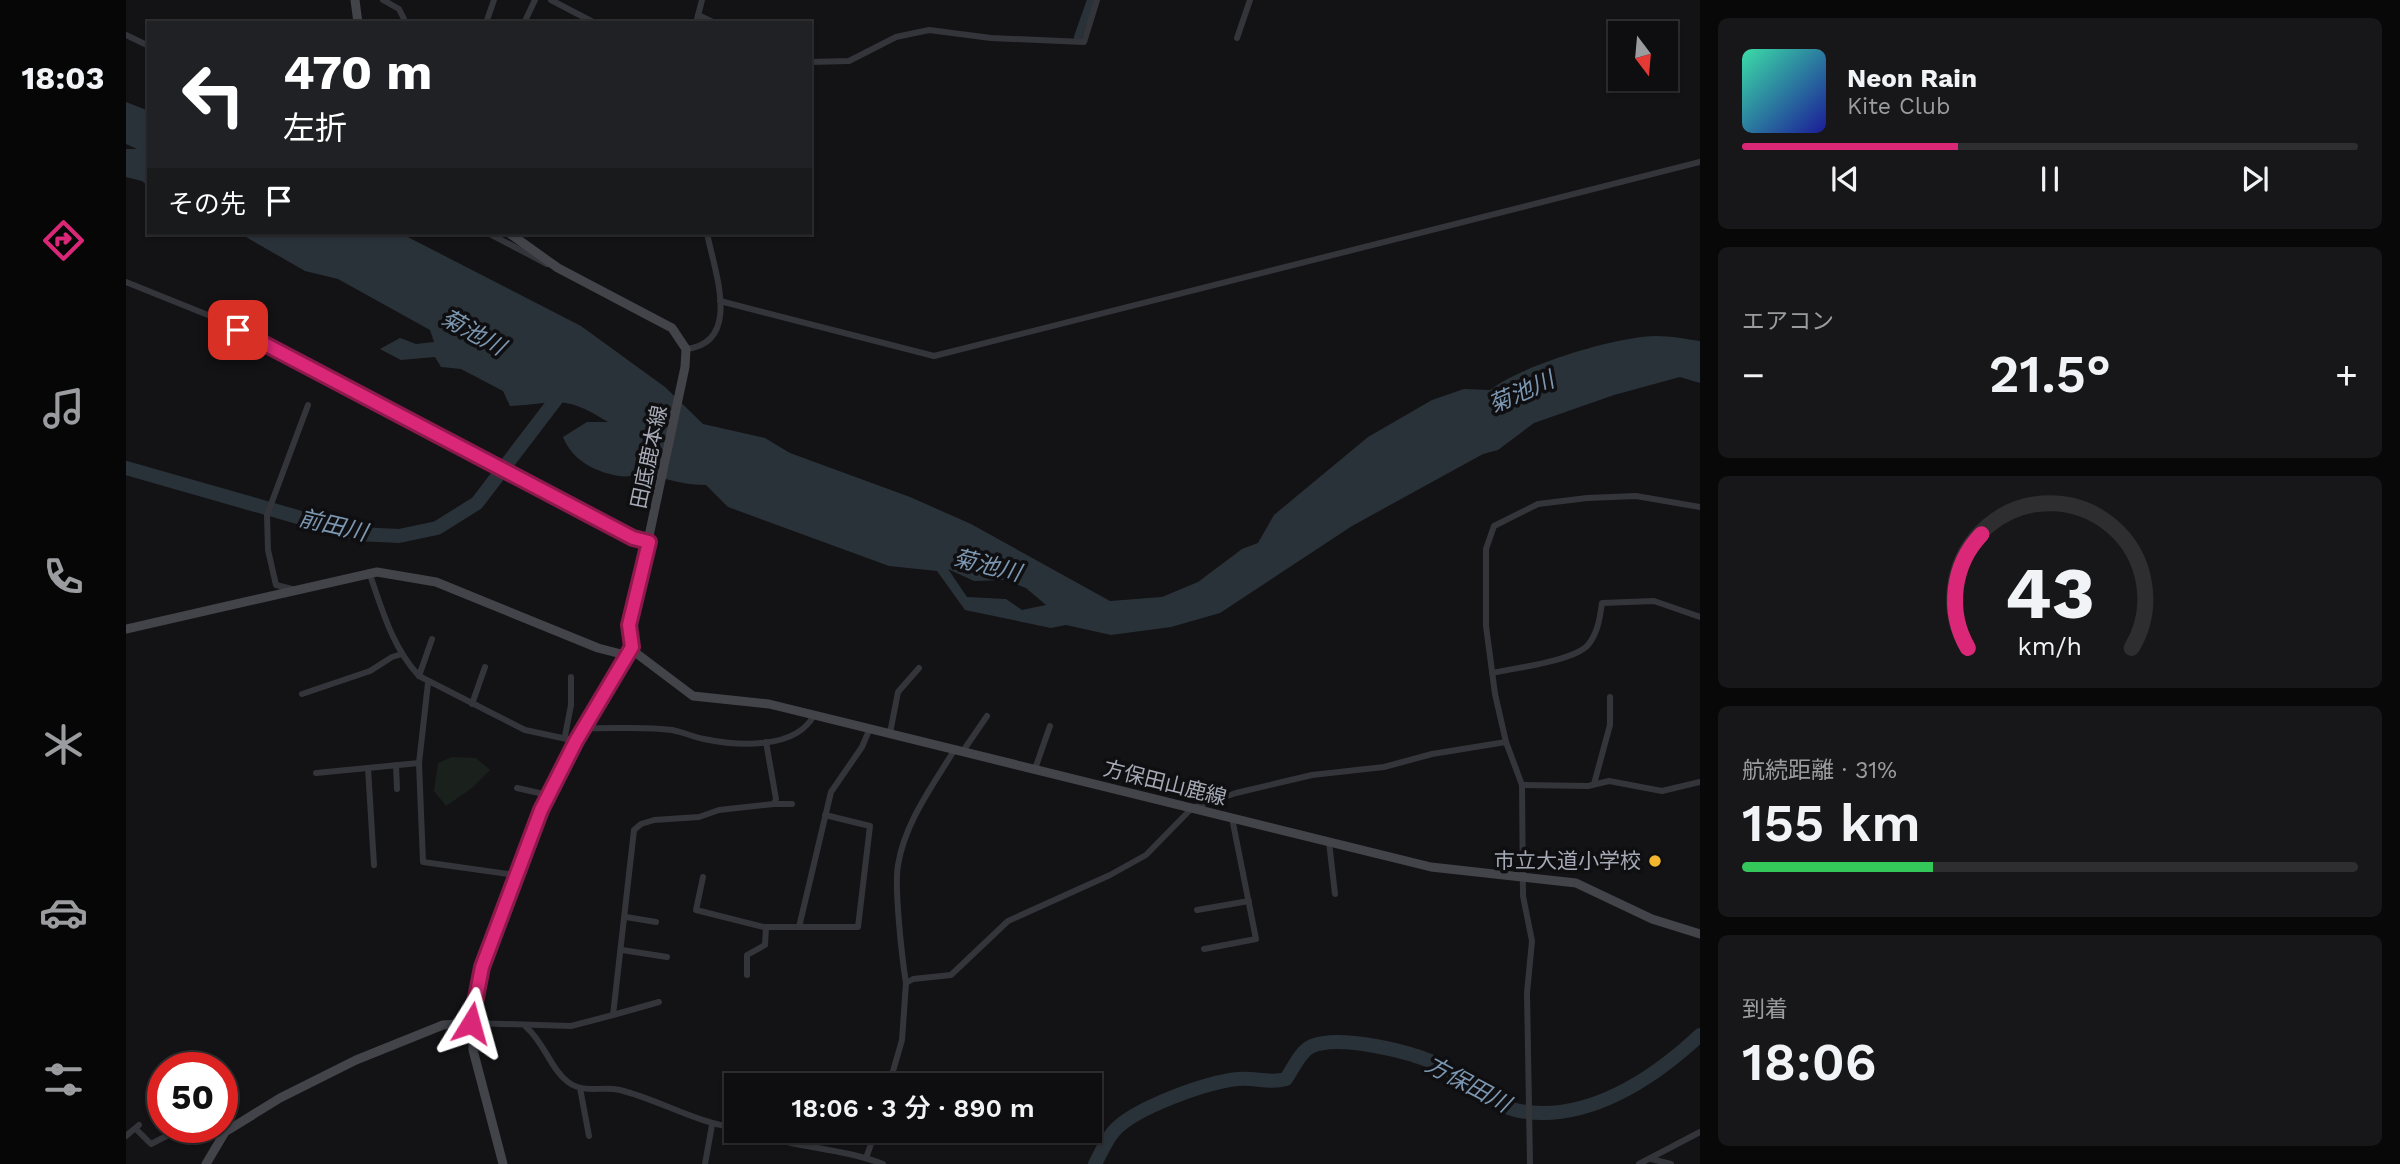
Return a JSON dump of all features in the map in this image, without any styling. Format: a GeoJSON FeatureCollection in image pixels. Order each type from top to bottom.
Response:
{"type":"FeatureCollection","features":[{"type":"Feature","properties":{"kind":"main road"},"geometry":{"type":"LineString","coordinates":[[355,0],[358,21]]}},
{"type":"Feature","properties":{"kind":"main road"},"geometry":{"type":"LineString","coordinates":[[512,235],[558,268],[663,321],[680,337],[686,349]]}},
{"type":"Feature","properties":{"kind":"main road","name":"田底鹿本線"},"geometry":{"type":"LineString","coordinates":[[632,647],[629,625],[657,505],[685,367],[686,349]]}},
{"type":"Feature","properties":{"kind":"main road"},"geometry":{"type":"LineString","coordinates":[[126,629],[369,572],[390,572],[436,582],[598,648],[625,655]]}},
{"type":"Feature","properties":{"kind":"main road"},"geometry":{"type":"LineString","coordinates":[[503,1164],[478,1069],[471,1023],[482,967],[548,795],[576,741],[632,647]]}},
{"type":"Feature","properties":{"kind":"main road","name":"方保田山鹿線"},"geometry":{"type":"LineString","coordinates":[[632,647],[648,664],[693,696],[769,704],[1431,867],[1523,879],[1566,881],[1590,887],[1652,919],[1700,934]]}},
{"type":"Feature","properties":{"kind":"main road"},"geometry":{"type":"LineString","coordinates":[[238,1124],[280,1098],[356,1060],[443,1025],[471,1023]]}},
{"type":"Feature","properties":{"kind":"main road"},"geometry":{"type":"LineString","coordinates":[[206,1164],[218,1143]]}},
{"type":"Feature","properties":{"kind":"street"},"geometry":{"type":"LineString","coordinates":[[383,0],[398,9],[405,21]]}},
{"type":"Feature","properties":{"kind":"street"},"geometry":{"type":"LineString","coordinates":[[398,9],[402,0]]}},
{"type":"Feature","properties":{"kind":"street"},"geometry":{"type":"LineString","coordinates":[[487,21],[494,0]]}},
{"type":"Feature","properties":{"kind":"street"},"geometry":{"type":"LineString","coordinates":[[525,21],[535,0]]}},
{"type":"Feature","properties":{"kind":"street"},"geometry":{"type":"LineString","coordinates":[[551,0],[591,21]]}},
{"type":"Feature","properties":{"kind":"street"},"geometry":{"type":"LineString","coordinates":[[696,21],[702,0]]}},
{"type":"Feature","properties":{"kind":"street"},"geometry":{"type":"LineString","coordinates":[[812,62],[849,61],[896,37],[929,30],[992,37],[1084,42],[1097,0]]}},
{"type":"Feature","properties":{"kind":"street"},"geometry":{"type":"LineString","coordinates":[[1237,38],[1250,0]]}},
{"type":"Feature","properties":{"kind":"street"},"geometry":{"type":"LineString","coordinates":[[698,15],[711,21]]}},
{"type":"Feature","properties":{"kind":"street"},"geometry":{"type":"LineString","coordinates":[[126,35],[147,45]]}},
{"type":"Feature","properties":{"kind":"street"},"geometry":{"type":"LineString","coordinates":[[720,302],[934,356],[1700,162]]}},
{"type":"Feature","properties":{"kind":"street"},"geometry":{"type":"LineString","coordinates":[[491,235],[527,256],[558,268]]}},
{"type":"Feature","properties":{"kind":"street"},"geometry":{"type":"LineString","coordinates":[[686,349],[701,347],[715,336],[720,325],[720,302],[707,235]]}},
{"type":"Feature","properties":{"kind":"street"},"geometry":{"type":"LineString","coordinates":[[126,282],[214,317],[633,538],[649,542]]}},
{"type":"Feature","properties":{"kind":"street"},"geometry":{"type":"LineString","coordinates":[[292,589],[276,585],[266,527],[308,405]]}},
{"type":"Feature","properties":{"kind":"street"},"geometry":{"type":"LineString","coordinates":[[1530,1164],[1528,1106],[1531,1077],[1527,993],[1532,941],[1525,912],[1522,785],[1506,741],[1492,673],[1484,582],[1486,549],[1493,526],[1538,504],[1636,496],[1700,507]]}},
{"type":"Feature","properties":{"kind":"street"},"geometry":{"type":"LineString","coordinates":[[369,572],[381,611],[402,654],[419,676],[428,683],[525,730],[565,736],[576,741]]}},
{"type":"Feature","properties":{"kind":"street"},"geometry":{"type":"LineString","coordinates":[[1492,673],[1566,656],[1587,646],[1598,625],[1602,603],[1654,601],[1700,617]]}},
{"type":"Feature","properties":{"kind":"street"},"geometry":{"type":"LineString","coordinates":[[419,676],[432,639]]}},
{"type":"Feature","properties":{"kind":"street"},"geometry":{"type":"LineString","coordinates":[[302,694],[370,671],[385,660],[402,654]]}},
{"type":"Feature","properties":{"kind":"street"},"geometry":{"type":"LineString","coordinates":[[472,704],[485,667]]}},
{"type":"Feature","properties":{"kind":"street"},"geometry":{"type":"LineString","coordinates":[[890,733],[898,692],[919,668]]}},
{"type":"Feature","properties":{"kind":"street"},"geometry":{"type":"LineString","coordinates":[[565,736],[571,705],[570,677]]}},
{"type":"Feature","properties":{"kind":"street"},"geometry":{"type":"LineString","coordinates":[[428,683],[419,763],[423,862],[516,875]]}},
{"type":"Feature","properties":{"kind":"street"},"geometry":{"type":"LineString","coordinates":[[1594,784],[1610,724],[1610,697]]}},
{"type":"Feature","properties":{"kind":"street"},"geometry":{"type":"LineString","coordinates":[[584,728],[673,730],[723,743],[765,742],[790,737],[803,730],[814,715]]}},
{"type":"Feature","properties":{"kind":"street"},"geometry":{"type":"LineString","coordinates":[[892,1073],[902,1040],[906,983],[897,866],[919,808],[959,750],[987,716]]}},
{"type":"Feature","properties":{"kind":"street"},"geometry":{"type":"LineString","coordinates":[[1035,769],[1051,726]]}},
{"type":"Feature","properties":{"kind":"street"},"geometry":{"type":"LineString","coordinates":[[799,927],[831,792],[862,747],[870,728]]}},
{"type":"Feature","properties":{"kind":"street"},"geometry":{"type":"LineString","coordinates":[[906,983],[913,979],[951,975],[1008,921],[1110,875],[1146,855],[1192,808],[1236,793],[1312,775],[1381,768],[1432,754],[1506,741]]}},
{"type":"Feature","properties":{"kind":"street"},"geometry":{"type":"LineString","coordinates":[[765,742],[776,799],[774,804]]}},
{"type":"Feature","properties":{"kind":"street"},"geometry":{"type":"LineString","coordinates":[[316,773],[419,763]]}},
{"type":"Feature","properties":{"kind":"street"},"geometry":{"type":"LineString","coordinates":[[396,765],[397,789]]}},
{"type":"Feature","properties":{"kind":"street"},"geometry":{"type":"LineString","coordinates":[[368,768],[374,865]]}},
{"type":"Feature","properties":{"kind":"street"},"geometry":{"type":"LineString","coordinates":[[1522,785],[1594,784],[1609,781],[1662,790],[1700,782]]}},
{"type":"Feature","properties":{"kind":"street"},"geometry":{"type":"LineString","coordinates":[[517,788],[548,795]]}},
{"type":"Feature","properties":{"kind":"street"},"geometry":{"type":"LineString","coordinates":[[613,1015],[634,830],[641,824],[774,804],[792,804]]}},
{"type":"Feature","properties":{"kind":"street"},"geometry":{"type":"LineString","coordinates":[[703,877],[696,911],[766,926],[858,927],[870,826],[825,815]]}},
{"type":"Feature","properties":{"kind":"street"},"geometry":{"type":"LineString","coordinates":[[1204,949],[1256,939],[1231,818]]}},
{"type":"Feature","properties":{"kind":"street"},"geometry":{"type":"LineString","coordinates":[[1329,842],[1335,894]]}},
{"type":"Feature","properties":{"kind":"street"},"geometry":{"type":"LineString","coordinates":[[1197,910],[1250,901]]}},
{"type":"Feature","properties":{"kind":"street"},"geometry":{"type":"LineString","coordinates":[[626,917],[656,922]]}},
{"type":"Feature","properties":{"kind":"street"},"geometry":{"type":"LineString","coordinates":[[747,975],[747,955],[765,945],[766,926]]}},
{"type":"Feature","properties":{"kind":"street"},"geometry":{"type":"LineString","coordinates":[[622,950],[667,957]]}},
{"type":"Feature","properties":{"kind":"street"},"geometry":{"type":"LineString","coordinates":[[471,1023],[526,1027],[571,1026],[659,1002]]}},
{"type":"Feature","properties":{"kind":"street"},"geometry":{"type":"LineString","coordinates":[[526,1027],[536,1035],[565,1080],[580,1088],[610,1088],[626,1092],[671,1106],[712,1125],[724,1126]]}},
{"type":"Feature","properties":{"kind":"street"},"geometry":{"type":"LineString","coordinates":[[580,1088],[589,1136]]}},
{"type":"Feature","properties":{"kind":"street"},"geometry":{"type":"LineString","coordinates":[[705,1164],[712,1125]]}},
{"type":"Feature","properties":{"kind":"street"},"geometry":{"type":"LineString","coordinates":[[126,1136],[137,1127],[147,1139]]}},
{"type":"Feature","properties":{"kind":"street"},"geometry":{"type":"LineString","coordinates":[[1639,1164],[1700,1132]]}},
{"type":"Feature","properties":{"kind":"street"},"geometry":{"type":"LineString","coordinates":[[785,1143],[866,1158],[883,1164]]}},
{"type":"Feature","properties":{"kind":"street"},"geometry":{"type":"LineString","coordinates":[[866,1158],[871,1143]]}},
{"type":"Feature","properties":{"kind":"street"},"geometry":{"type":"LineString","coordinates":[[1651,1159],[1671,1164]]}},
{"type":"Feature","properties":{"kind":"shaded area"},"geometry":{"type":"Polygon","coordinates":[[[452,757],[476,758],[490,770],[472,788],[446,806],[434,791],[438,763],[452,757]]]}},
{"type":"Feature","properties":{"kind":"water"},"geometry":{"type":"Polygon","coordinates":[[[126,102],[147,110],[147,185],[142,181],[126,177],[126,149],[137,149],[126,144],[126,102]]]}},
{"type":"Feature","properties":{"kind":"water","name":"菊池川"},"geometry":{"type":"Polygon","coordinates":[[[242,235],[404,235],[581,326],[665,387],[703,424],[765,438],[790,453],[910,497],[971,524],[1110,601],[1162,597],[1198,582],[1242,549],[1258,543],[1274,515],[1368,437],[1432,400],[1464,389],[1490,390],[1545,362],[1639,337],[1673,337],[1700,341],[1700,383],[1680,377],[1614,395],[1534,423],[1498,450],[1483,454],[1352,526],[1220,613],[1171,627],[1111,635],[1066,625],[1051,628],[965,610],[937,571],[889,566],[728,507],[706,485],[648,475],[619,476],[593,468],[572,452],[563,437],[587,422],[608,422],[581,407],[561,402],[510,406],[503,391],[461,369],[441,367],[435,357],[401,360],[380,349],[400,338],[416,344],[434,342],[430,330],[338,279],[305,271],[242,235]],[[948,569],[967,597],[1006,599],[1022,610],[1046,605],[1026,588],[1005,580],[974,581],[948,569]]]}},
{"type":"Feature","properties":{"kind":"waterway"},"geometry":{"type":"LineString","coordinates":[[1078,37],[1091,0]]}},
{"type":"Feature","properties":{"kind":"waterway","name":"前田川"},"geometry":{"type":"LineString","coordinates":[[126,468],[357,534],[399,536],[437,528],[477,503],[564,389]]}},
{"type":"Feature","properties":{"kind":"waterway","name":"方保田川"},"geometry":{"type":"LineString","coordinates":[[1095,1164],[1114,1131],[1154,1105],[1225,1081],[1286,1079],[1304,1052],[1312,1046],[1324,1043],[1357,1043],[1410,1054],[1447,1069],[1499,1104],[1520,1111],[1545,1113],[1594,1104],[1618,1094],[1661,1067],[1700,1035]]}},
{"type":"Feature","properties":{"kind":"place","name":"市立大道小学校"},"geometry":{"type":"Point","coordinates":[1655,861]}},
{"type":"Feature","properties":{"kind":"route"},"geometry":{"type":"LineString","coordinates":[[238,330],[633,538],[649,542],[629,625],[632,647],[576,741],[541,810],[482,967],[473,1000],[471,1023]]}}]}
